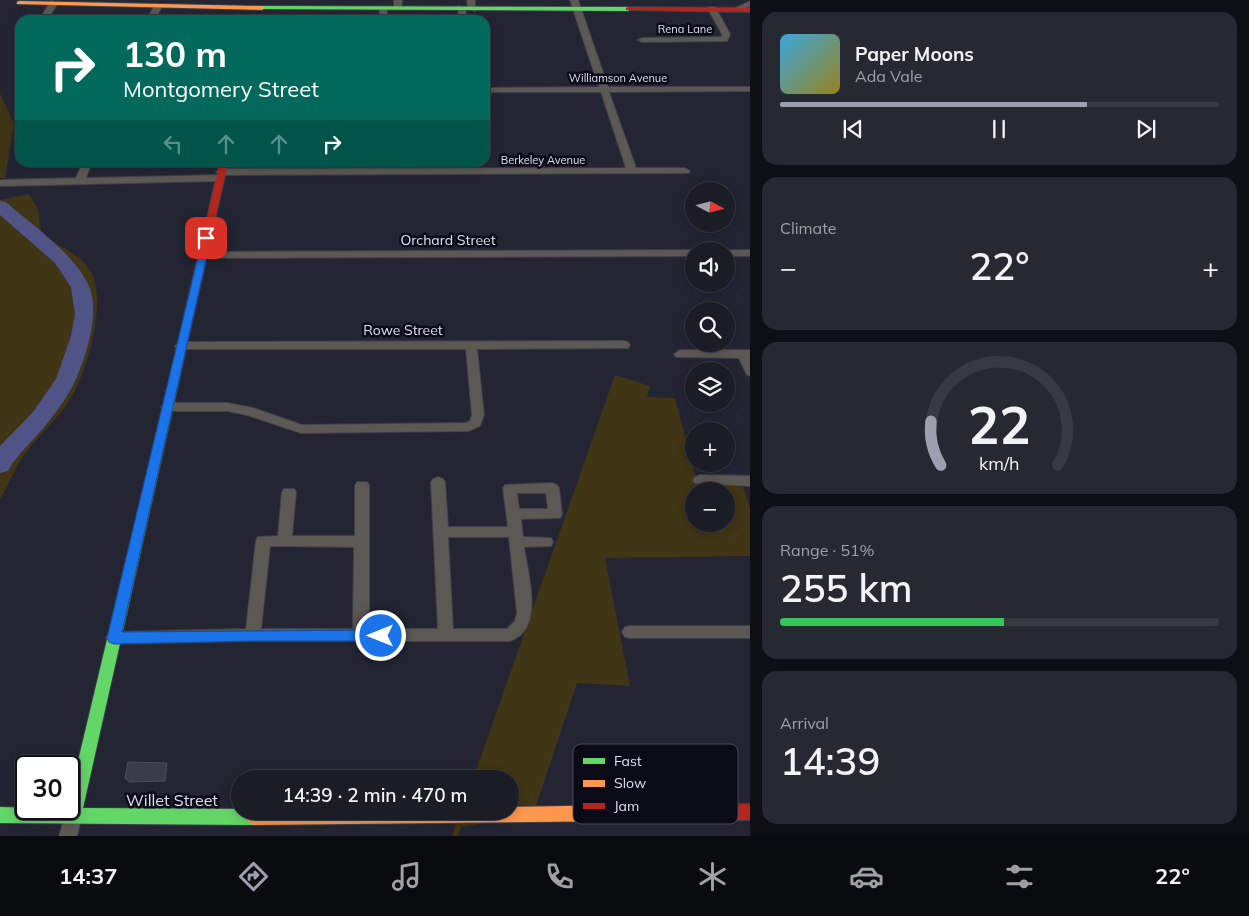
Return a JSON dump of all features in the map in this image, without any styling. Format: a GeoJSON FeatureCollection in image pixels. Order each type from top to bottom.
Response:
{"type":"FeatureCollection","features":[{"type":"Feature","properties":{"kind":"street"},"geometry":{"type":"LineString","coordinates":[[19,3],[158,6],[263,4],[383,14],[398,4],[467,9],[575,4],[750,10]]}},
{"type":"Feature","properties":{"kind":"street"},"geometry":{"type":"LineString","coordinates":[[737,9],[750,3]]}},
{"type":"Feature","properties":{"kind":"street"},"geometry":{"type":"LineString","coordinates":[[46,15],[54,4]]}},
{"type":"Feature","properties":{"kind":"street"},"geometry":{"type":"LineString","coordinates":[[575,4],[632,171]]}},
{"type":"Feature","properties":{"kind":"street"},"geometry":{"type":"LineString","coordinates":[[154,15],[158,6]]}},
{"type":"Feature","properties":{"kind":"street","name":"Rena Lane"},"geometry":{"type":"LineString","coordinates":[[642,40],[724,39],[726,34],[712,8]]}},
{"type":"Feature","properties":{"kind":"street","name":"Williamson Avenue"},"geometry":{"type":"LineString","coordinates":[[490,90],[748,89]]}},
{"type":"Feature","properties":{"kind":"street"},"geometry":{"type":"LineString","coordinates":[[80,181],[86,167]]}},
{"type":"Feature","properties":{"kind":"street"},"geometry":{"type":"LineString","coordinates":[[80,786],[222,171]]}},
{"type":"Feature","properties":{"kind":"street","name":"Berkeley Avenue"},"geometry":{"type":"LineString","coordinates":[[1,183],[80,181],[222,171],[685,171]]}},
{"type":"Feature","properties":{"kind":"street","name":"Orchard Street"},"geometry":{"type":"LineString","coordinates":[[202,255],[685,253]]}},
{"type":"Feature","properties":{"kind":"street"},"geometry":{"type":"LineString","coordinates":[[735,253],[750,253]]}},
{"type":"Feature","properties":{"kind":"street"},"geometry":{"type":"LineString","coordinates":[[167,407],[227,407],[301,429],[468,427],[476,423],[478,415],[471,345]]}},
{"type":"Feature","properties":{"kind":"street","name":"Rowe Street"},"geometry":{"type":"LineString","coordinates":[[181,346],[624,345]]}},
{"type":"Feature","properties":{"kind":"street"},"geometry":{"type":"LineString","coordinates":[[680,354],[746,354],[750,372]]}},
{"type":"Feature","properties":{"kind":"street"},"geometry":{"type":"LineString","coordinates":[[700,480],[750,481]]}},
{"type":"Feature","properties":{"kind":"street"},"geometry":{"type":"LineString","coordinates":[[438,482],[446,635]]}},
{"type":"Feature","properties":{"kind":"street"},"geometry":{"type":"LineString","coordinates":[[361,636],[362,485]]}},
{"type":"Feature","properties":{"kind":"street"},"geometry":{"type":"LineString","coordinates":[[285,541],[289,492]]}},
{"type":"Feature","properties":{"kind":"street"},"geometry":{"type":"LineString","coordinates":[[114,638],[253,635],[510,635],[521,625],[525,613],[514,514]]}},
{"type":"Feature","properties":{"kind":"street"},"geometry":{"type":"LineString","coordinates":[[441,532],[516,537],[546,542]]}},
{"type":"Feature","properties":{"kind":"street"},"geometry":{"type":"LineString","coordinates":[[253,635],[262,542],[363,542]]}},
{"type":"Feature","properties":{"kind":"street"},"geometry":{"type":"LineString","coordinates":[[630,632],[750,632]]}},
{"type":"Feature","properties":{"kind":"street","name":"Willet Street"},"geometry":{"type":"LineString","coordinates":[[80,816],[573,813]]}},
{"type":"Feature","properties":{"kind":"street","name":"Willet Street"},"geometry":{"type":"LineString","coordinates":[[0,815],[15,815]]}},
{"type":"Feature","properties":{"kind":"street"},"geometry":{"type":"LineString","coordinates":[[68,836],[72,820]]}},
{"type":"Feature","properties":{"kind":"shaded area"},"geometry":{"type":"Polygon","coordinates":[[[0,93],[14,124],[5,178],[0,178],[0,93]]]}},
{"type":"Feature","properties":{"kind":"shaded area"},"geometry":{"type":"Polygon","coordinates":[[[29,194],[38,209],[41,232],[74,254],[91,272],[96,285],[96,320],[88,358],[75,391],[68,403],[24,456],[0,500],[0,200],[29,194]]]}},
{"type":"Feature","properties":{"kind":"shaded area"},"geometry":{"type":"Polygon","coordinates":[[[615,375],[650,386],[647,397],[675,398],[685,436],[685,472],[694,472],[697,482],[685,482],[685,532],[735,532],[735,486],[743,486],[750,508],[750,556],[605,558],[630,686],[577,683],[533,815],[519,817],[519,770],[476,770],[615,375]]]}},
{"type":"Feature","properties":{"kind":"shaded area"},"geometry":{"type":"Polygon","coordinates":[[[458,820],[503,820],[461,827],[458,836],[452,836],[458,820]]]}},
{"type":"Feature","properties":{"kind":"building"},"geometry":{"type":"Polygon","coordinates":[[[128,762],[167,763],[165,781],[129,782],[125,778],[128,762]]]}},
{"type":"Feature","properties":{"kind":"waterway"},"geometry":{"type":"LineString","coordinates":[[0,206],[62,260],[80,287],[84,315],[81,336],[66,380],[41,417],[8,451],[0,465]]}},
{"type":"Feature","properties":{"kind":"traffic: fast"},"geometry":{"type":"LineString","coordinates":[[262,8],[628,9]]}},
{"type":"Feature","properties":{"kind":"traffic: fast"},"geometry":{"type":"LineString","coordinates":[[80,785],[178,363]]}},
{"type":"Feature","properties":{"kind":"traffic: fast"},"geometry":{"type":"LineString","coordinates":[[0,815],[231,817]]}},
{"type":"Feature","properties":{"kind":"traffic: slow"},"geometry":{"type":"LineString","coordinates":[[19,3],[262,8]]}},
{"type":"Feature","properties":{"kind":"traffic: slow"},"geometry":{"type":"LineString","coordinates":[[519,814],[573,814]]}},
{"type":"Feature","properties":{"kind":"traffic: jam"},"geometry":{"type":"LineString","coordinates":[[628,9],[750,10]]}},
{"type":"Feature","properties":{"kind":"traffic: jam"},"geometry":{"type":"LineString","coordinates":[[178,363],[223,167]]}},
{"type":"Feature","properties":{"kind":"traffic: jam"},"geometry":{"type":"LineString","coordinates":[[738,812],[750,812]]}},
{"type":"Feature","properties":{"kind":"route"},"geometry":{"type":"LineString","coordinates":[[206,238],[114,638],[253,635],[381,636]]}}]}
